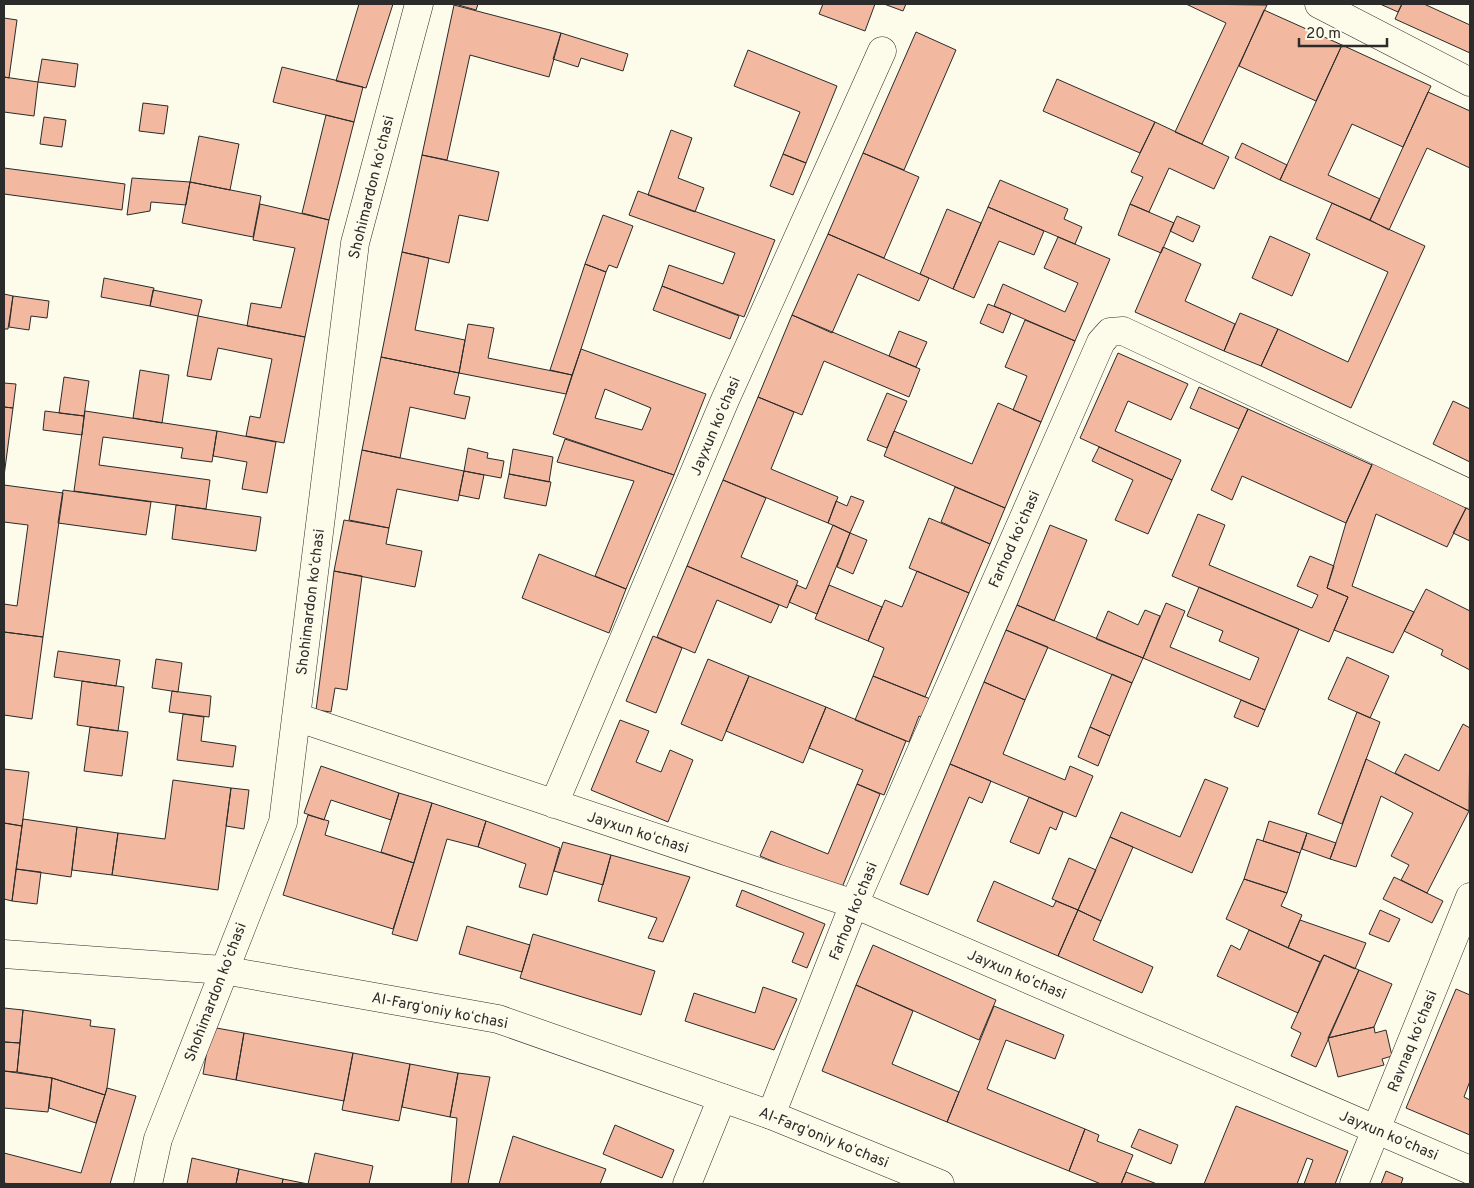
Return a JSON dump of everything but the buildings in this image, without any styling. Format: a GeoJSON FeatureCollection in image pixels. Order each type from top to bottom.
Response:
{"type":"FeatureCollection","features":[{"type":"Feature","properties":{"kind":"street","name":"Shohimardon koʻchasi"},"geometry":{"type":"LineString","coordinates":[[148,1184],[158,1139],[282,822],[354,243],[419,4]]}},
{"type":"Feature","properties":{"kind":"street"},"geometry":{"type":"LineString","coordinates":[[1319,4],[1470,82]]}},
{"type":"Feature","properties":{"kind":"street","name":"Jayxun koʻchasi"},"geometry":{"type":"LineString","coordinates":[[554,804],[725,400],[882,51]]}},
{"type":"Feature","properties":{"kind":"street","name":"Farhod koʻchasi"},"geometry":{"type":"LineString","coordinates":[[771,1115],[854,904],[1101,342],[1110,332],[1123,332],[1470,494]]}},
{"type":"Feature","properties":{"kind":"street","name":"Jayxun koʻchasi"},"geometry":{"type":"LineString","coordinates":[[296,716],[854,904],[1470,1170]]}},
{"type":"Feature","properties":{"kind":"street","name":"Ravnaq koʻchasi"},"geometry":{"type":"LineString","coordinates":[[1354,1184],[1470,897]]}},
{"type":"Feature","properties":{"kind":"street","name":"Al-Fargʻoniy koʻchasi"},"geometry":{"type":"LineString","coordinates":[[4,954],[223,970],[498,1019],[771,1115],[940,1184]]}},
{"type":"Feature","properties":{"kind":"street"},"geometry":{"type":"LineString","coordinates":[[687,1184],[722,1098]]}}]}
